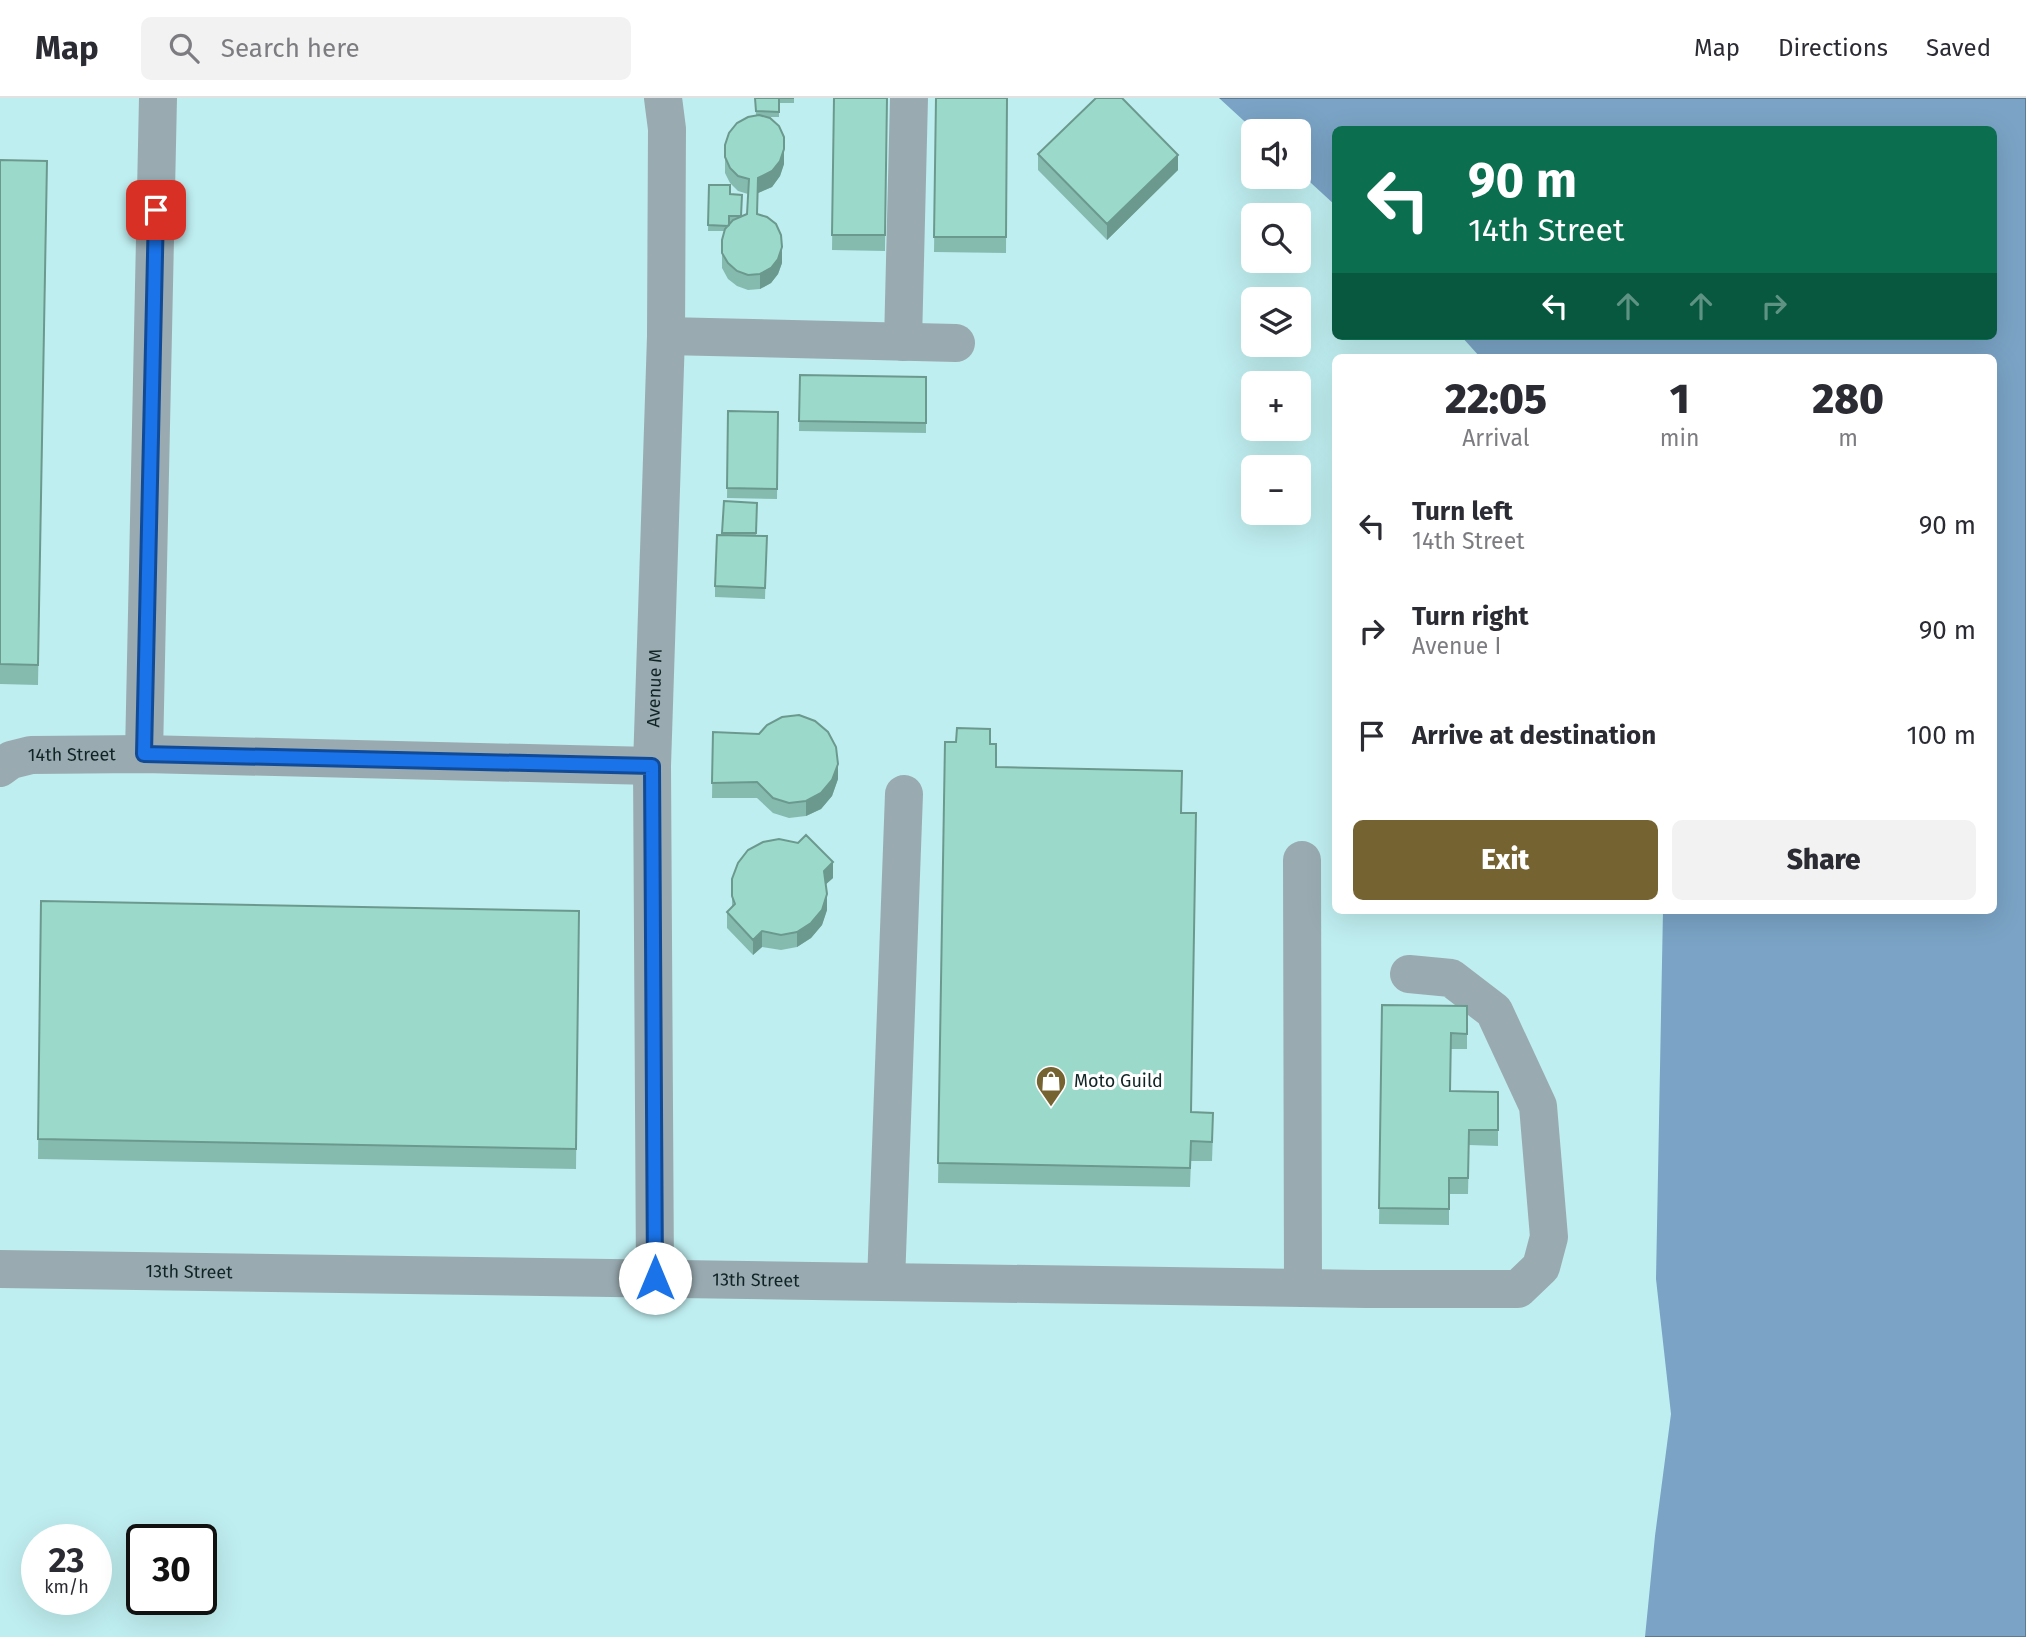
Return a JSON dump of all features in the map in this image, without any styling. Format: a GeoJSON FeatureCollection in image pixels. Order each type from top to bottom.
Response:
{"type":"FeatureCollection","features":[{"type":"Feature","properties":{"kind":"street"},"geometry":{"type":"LineString","coordinates":[[144,754],[158,98]]}},
{"type":"Feature","properties":{"kind":"street","name":"Avenue M"},"geometry":{"type":"LineString","coordinates":[[655,1278],[652,766],[666,336],[667,129],[663,98]]}},
{"type":"Feature","properties":{"kind":"street"},"geometry":{"type":"LineString","coordinates":[[903,342],[909,98]]}},
{"type":"Feature","properties":{"kind":"street"},"geometry":{"type":"LineString","coordinates":[[666,336],[956,343]]}},
{"type":"Feature","properties":{"kind":"street","name":"14th Street"},"geometry":{"type":"LineString","coordinates":[[0,768],[11,760],[31,755],[144,754],[652,766]]}},
{"type":"Feature","properties":{"kind":"street"},"geometry":{"type":"LineString","coordinates":[[886,1282],[904,794]]}},
{"type":"Feature","properties":{"kind":"street"},"geometry":{"type":"LineString","coordinates":[[1302,860],[1303,1288]]}},
{"type":"Feature","properties":{"kind":"street","name":"13th Street"},"geometry":{"type":"LineString","coordinates":[[0,1269],[1518,1289],[1541,1267],[1549,1237],[1538,1106],[1494,1011],[1451,978],[1409,975]]}},
{"type":"Feature","properties":{"kind":"water"},"geometry":{"type":"Polygon","coordinates":[[[1191,98],[2026,98],[2026,1637],[1624,1637],[1649,1427],[1634,914],[1997,914],[1997,354],[1438,354],[1426,340],[1997,340],[1997,126],[1332,126],[1332,239],[1305,189],[1311,189],[1311,119],[1241,119],[1241,125],[1191,98]]]}},
{"type":"Feature","properties":{"kind":"pier"},"geometry":{"type":"Polygon","coordinates":[[[1188,98],[1219,98],[1242,119],[1241,153],[1188,98]]]}},
{"type":"Feature","properties":{"kind":"pier"},"geometry":{"type":"Polygon","coordinates":[[[1311,183],[1332,202],[1332,246],[1311,224],[1311,203],[1290,203],[1277,189],[1311,189],[1311,183]]]}},
{"type":"Feature","properties":{"kind":"pier"},"geometry":{"type":"Polygon","coordinates":[[[1422,340],[1465,340],[1477,354],[1434,354],[1422,340]]]}},
{"type":"Feature","properties":{"kind":"pier"},"geometry":{"type":"Polygon","coordinates":[[[1631,914],[1663,914],[1656,1279],[1671,1414],[1645,1637],[1621,1637],[1645,1427],[1629,1178],[1631,914]]]}},
{"type":"Feature","properties":{"kind":"building"},"geometry":{"type":"Polygon","coordinates":[[[755,98],[779,98],[779,112],[756,111],[755,98]]]}},
{"type":"Feature","properties":{"kind":"building"},"geometry":{"type":"Polygon","coordinates":[[[834,98],[887,98],[885,235],[832,235],[834,98]]]}},
{"type":"Feature","properties":{"kind":"building"},"geometry":{"type":"Polygon","coordinates":[[[936,98],[1007,98],[1006,237],[934,237],[936,98]]]}},
{"type":"Feature","properties":{"kind":"building"},"geometry":{"type":"Polygon","coordinates":[[[1096,98],[1122,98],[1178,155],[1107,224],[1038,154],[1096,98]]]}},
{"type":"Feature","properties":{"kind":"building"},"geometry":{"type":"Polygon","coordinates":[[[759,115],[770,118],[779,126],[784,137],[780,161],[772,171],[758,178],[757,214],[776,224],[782,247],[771,268],[760,274],[748,275],[737,271],[722,253],[725,229],[733,220],[747,214],[749,179],[738,176],[730,168],[725,157],[725,145],[729,133],[737,123],[759,115]]]}},
{"type":"Feature","properties":{"kind":"building"},"geometry":{"type":"Polygon","coordinates":[[[0,160],[47,161],[38,665],[0,664],[0,160]]]}},
{"type":"Feature","properties":{"kind":"building"},"geometry":{"type":"Polygon","coordinates":[[[709,185],[730,185],[730,194],[742,195],[741,216],[729,216],[728,226],[708,225],[709,185]]]}},
{"type":"Feature","properties":{"kind":"building"},"geometry":{"type":"Polygon","coordinates":[[[800,375],[926,377],[926,423],[799,421],[800,375]]]}},
{"type":"Feature","properties":{"kind":"building"},"geometry":{"type":"Polygon","coordinates":[[[728,411],[778,412],[777,489],[727,488],[728,411]]]}},
{"type":"Feature","properties":{"kind":"building"},"geometry":{"type":"Polygon","coordinates":[[[724,501],[757,503],[756,533],[722,533],[724,501]]]}},
{"type":"Feature","properties":{"kind":"building"},"geometry":{"type":"Polygon","coordinates":[[[717,535],[767,536],[765,588],[715,586],[717,535]]]}},
{"type":"Feature","properties":{"kind":"building"},"geometry":{"type":"Polygon","coordinates":[[[799,715],[815,721],[828,732],[836,747],[838,764],[832,780],[821,793],[806,801],[789,803],[773,798],[757,782],[712,783],[713,732],[759,734],[767,725],[782,717],[799,715]]]}},
{"type":"Feature","properties":{"kind":"building"},"geometry":{"type":"Polygon","coordinates":[[[957,728],[990,729],[990,744],[996,744],[996,767],[1182,771],[1181,813],[1196,813],[1191,1112],[1213,1113],[1212,1142],[1191,1141],[1190,1168],[938,1163],[945,742],[956,742],[957,728]]]}},
{"type":"Feature","properties":{"kind":"building"},"geometry":{"type":"Polygon","coordinates":[[[806,835],[833,862],[824,871],[827,894],[822,910],[811,923],[797,932],[781,935],[762,931],[753,940],[727,912],[735,904],[732,879],[738,863],[748,850],[763,842],[779,839],[798,843],[806,835]]]}},
{"type":"Feature","properties":{"kind":"building"},"geometry":{"type":"Polygon","coordinates":[[[41,901],[579,911],[576,1149],[38,1139],[41,901]]]}},
{"type":"Feature","properties":{"kind":"building"},"geometry":{"type":"Polygon","coordinates":[[[1382,1005],[1467,1006],[1467,1034],[1451,1033],[1450,1091],[1498,1092],[1498,1130],[1469,1130],[1468,1178],[1449,1178],[1449,1209],[1379,1208],[1382,1005]]]}},
{"type":"Feature","properties":{"kind":"place","name":"Moto Guild"},"geometry":{"type":"Point","coordinates":[1051,1108]}},
{"type":"Feature","properties":{"kind":"route"},"geometry":{"type":"LineString","coordinates":[[156,210],[144,754],[652,766],[655,1278]]}}]}
